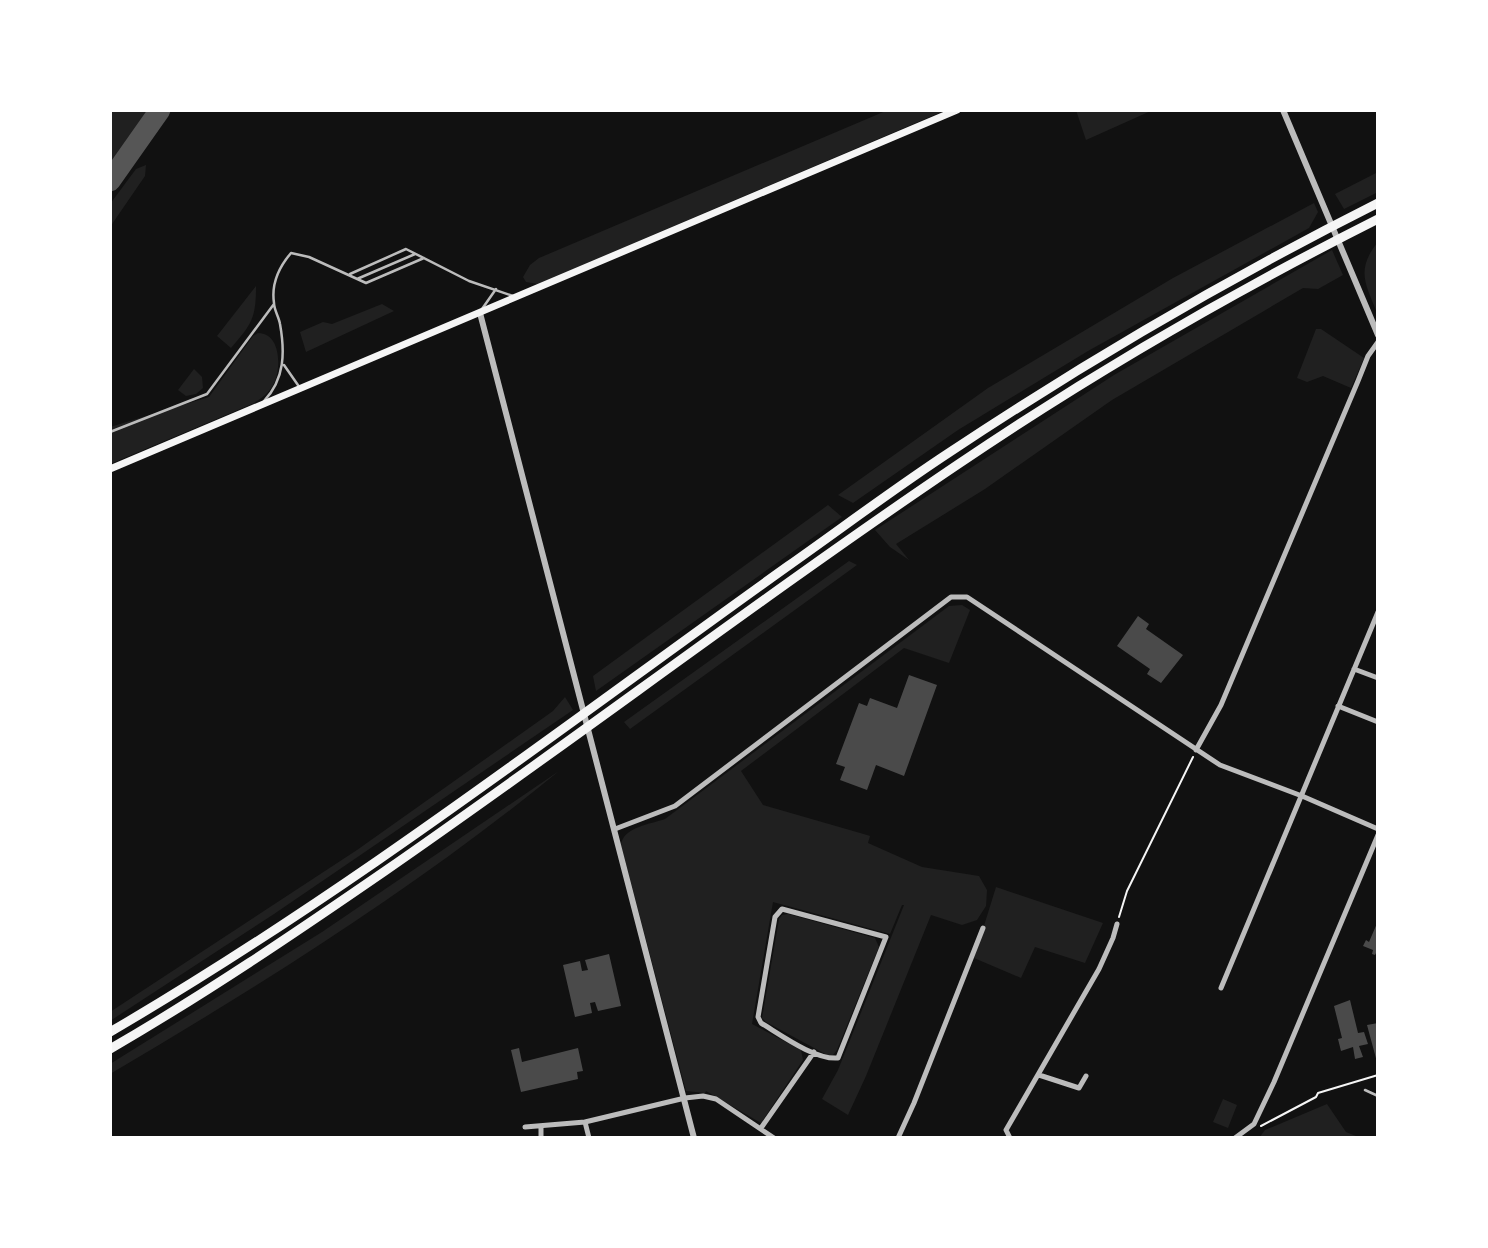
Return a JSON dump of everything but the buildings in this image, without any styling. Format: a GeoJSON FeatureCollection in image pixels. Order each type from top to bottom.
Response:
{"type":"FeatureCollection","features":[{"type":"Feature","properties":{"kind":"highway"},"geometry":{"type":"LineString","coordinates":[[110,1032],[206,973],[388,852],[948,453],[1065,379],[1184,309],[1378,203]]}},
{"type":"Feature","properties":{"kind":"highway"},"geometry":{"type":"LineString","coordinates":[[110,1049],[313,920],[491,798],[868,527],[970,457],[1178,328],[1378,219]]}},
{"type":"Feature","properties":{"kind":"main road"},"geometry":{"type":"LineString","coordinates":[[110,469],[957,110]]}},
{"type":"Feature","properties":{"kind":"street"},"geometry":{"type":"LineString","coordinates":[[1283,110],[1378,335]]}},
{"type":"Feature","properties":{"kind":"street"},"geometry":{"type":"LineString","coordinates":[[480,313],[694,1138]]}},
{"type":"Feature","properties":{"kind":"street"},"geometry":{"type":"LineString","coordinates":[[1196,750],[1221,705],[1358,380],[1378,342]]}},
{"type":"Feature","properties":{"kind":"street"},"geometry":{"type":"LineString","coordinates":[[615,829],[675,806],[951,597],[967,597],[1220,765],[1378,829]]}},
{"type":"Feature","properties":{"kind":"street"},"geometry":{"type":"LineString","coordinates":[[1221,988],[1378,612]]}},
{"type":"Feature","properties":{"kind":"street"},"geometry":{"type":"LineString","coordinates":[[1354,669],[1378,678]]}},
{"type":"Feature","properties":{"kind":"street"},"geometry":{"type":"LineString","coordinates":[[1338,706],[1378,722]]}},
{"type":"Feature","properties":{"kind":"street"},"geometry":{"type":"LineString","coordinates":[[1235,1138],[1254,1124],[1274,1083],[1378,835]]}},
{"type":"Feature","properties":{"kind":"street"},"geometry":{"type":"LineString","coordinates":[[782,909],[886,937],[838,1058],[830,1059],[814,1052],[761,1023],[758,1017],[775,917],[782,909]]}},
{"type":"Feature","properties":{"kind":"street"},"geometry":{"type":"LineString","coordinates":[[1010,1138],[1006,1130],[1098,969],[1117,924]]}},
{"type":"Feature","properties":{"kind":"street"},"geometry":{"type":"LineString","coordinates":[[898,1138],[983,928]]}},
{"type":"Feature","properties":{"kind":"street"},"geometry":{"type":"LineString","coordinates":[[761,1128],[814,1052]]}},
{"type":"Feature","properties":{"kind":"street"},"geometry":{"type":"LineString","coordinates":[[1039,1075],[1079,1088],[1086,1076]]}},
{"type":"Feature","properties":{"kind":"street"},"geometry":{"type":"LineString","coordinates":[[525,1127],[585,1122],[703,1096],[716,1099],[774,1138]]}},
{"type":"Feature","properties":{"kind":"street"},"geometry":{"type":"LineString","coordinates":[[585,1122],[589,1138]]}},
{"type":"Feature","properties":{"kind":"street"},"geometry":{"type":"LineString","coordinates":[[541,1126],[541,1138]]}},
{"type":"Feature","properties":{"kind":"lane"},"geometry":{"type":"LineString","coordinates":[[348,275],[406,249],[469,281],[516,298]]}},
{"type":"Feature","properties":{"kind":"lane"},"geometry":{"type":"LineString","coordinates":[[300,389],[284,365],[280,323],[274,304],[276,277],[280,265],[291,253],[309,257],[366,283],[424,258]]}},
{"type":"Feature","properties":{"kind":"lane"},"geometry":{"type":"LineString","coordinates":[[357,279],[415,254]]}},
{"type":"Feature","properties":{"kind":"lane"},"geometry":{"type":"LineString","coordinates":[[480,313],[496,289]]}},
{"type":"Feature","properties":{"kind":"lane"},"geometry":{"type":"LineString","coordinates":[[110,432],[206,394],[274,304]]}},
{"type":"Feature","properties":{"kind":"lane"},"geometry":{"type":"LineString","coordinates":[[255,408],[273,389],[284,365]]}},
{"type":"Feature","properties":{"kind":"lane"},"geometry":{"type":"LineString","coordinates":[[1365,1090],[1378,1096]]}},
{"type":"Feature","properties":{"kind":"path"},"geometry":{"type":"LineString","coordinates":[[1117,924],[1127,891],[1196,750]]}},
{"type":"Feature","properties":{"kind":"path"},"geometry":{"type":"LineString","coordinates":[[1254,1124],[1258,1128],[1318,1093],[1378,1075]]}},
{"type":"Feature","properties":{"kind":"shaded area"},"geometry":{"type":"Polygon","coordinates":[[[110,110],[149,110],[110,166],[110,110]]]}},
{"type":"Feature","properties":{"kind":"shaded area"},"geometry":{"type":"Polygon","coordinates":[[[888,110],[946,110],[538,284],[526,282],[523,277],[530,265],[539,258],[888,110]]]}},
{"type":"Feature","properties":{"kind":"shaded area"},"geometry":{"type":"Polygon","coordinates":[[[1076,110],[1153,110],[1086,140],[1076,110]]]}},
{"type":"Feature","properties":{"kind":"shaded area"},"geometry":{"type":"Polygon","coordinates":[[[146,165],[145,176],[110,227],[110,204],[136,169],[146,165]]]}},
{"type":"Feature","properties":{"kind":"shaded area"},"geometry":{"type":"Polygon","coordinates":[[[1378,172],[1378,192],[1344,209],[1335,194],[1378,172]]]}},
{"type":"Feature","properties":{"kind":"shaded area"},"geometry":{"type":"Polygon","coordinates":[[[1314,203],[1318,212],[1309,228],[1088,351],[958,430],[853,503],[838,495],[988,388],[1173,278],[1314,203]]]}},
{"type":"Feature","properties":{"kind":"shaded area"},"geometry":{"type":"Polygon","coordinates":[[[1378,242],[1378,315],[1367,286],[1365,269],[1378,242]]]}},
{"type":"Feature","properties":{"kind":"shaded area"},"geometry":{"type":"Polygon","coordinates":[[[1332,250],[1343,275],[1318,289],[1303,288],[1112,400],[985,489],[896,544],[909,560],[890,547],[875,530],[1114,375],[1332,250]]]}},
{"type":"Feature","properties":{"kind":"shaded area"},"geometry":{"type":"Polygon","coordinates":[[[256,286],[251,320],[231,348],[217,336],[256,286]]]}},
{"type":"Feature","properties":{"kind":"shaded area"},"geometry":{"type":"Polygon","coordinates":[[[382,304],[394,311],[306,352],[300,332],[323,322],[332,324],[382,304]]]}},
{"type":"Feature","properties":{"kind":"shaded area"},"geometry":{"type":"Polygon","coordinates":[[[1316,329],[1321,329],[1364,358],[1351,388],[1323,376],[1307,382],[1297,378],[1316,329]]]}},
{"type":"Feature","properties":{"kind":"shaded area"},"geometry":{"type":"Polygon","coordinates":[[[258,333],[271,339],[278,353],[276,378],[264,396],[252,404],[110,464],[110,427],[209,397],[253,336],[258,333]]]}},
{"type":"Feature","properties":{"kind":"shaded area"},"geometry":{"type":"Polygon","coordinates":[[[194,369],[202,377],[203,388],[196,394],[186,396],[178,390],[194,369]]]}},
{"type":"Feature","properties":{"kind":"shaded area"},"geometry":{"type":"Polygon","coordinates":[[[828,505],[842,517],[596,691],[593,676],[828,505]]]}},
{"type":"Feature","properties":{"kind":"shaded area"},"geometry":{"type":"Polygon","coordinates":[[[849,561],[857,565],[630,729],[624,722],[849,561]]]}},
{"type":"Feature","properties":{"kind":"shaded area"},"geometry":{"type":"Polygon","coordinates":[[[962,605],[970,610],[949,663],[904,648],[741,771],[763,805],[870,836],[868,843],[922,867],[979,876],[987,890],[986,906],[977,920],[962,925],[931,915],[848,1115],[822,1099],[838,1070],[904,905],[890,934],[773,902],[752,1024],[801,1050],[803,1060],[761,1123],[706,1091],[686,1091],[621,845],[623,839],[638,827],[665,819],[949,606],[962,605]]]}},
{"type":"Feature","properties":{"kind":"shaded area"},"geometry":{"type":"Polygon","coordinates":[[[565,697],[573,710],[274,914],[110,1021],[110,1012],[357,850],[553,711],[565,697]]]}},
{"type":"Feature","properties":{"kind":"shaded area"},"geometry":{"type":"Polygon","coordinates":[[[559,771],[397,893],[284,968],[110,1074],[110,1064],[322,932],[559,771]]]}},
{"type":"Feature","properties":{"kind":"shaded area"},"geometry":{"type":"Polygon","coordinates":[[[996,887],[1103,923],[1085,963],[1035,947],[1021,978],[974,958],[996,887]]]}},
{"type":"Feature","properties":{"kind":"shaded area"},"geometry":{"type":"Polygon","coordinates":[[[788,914],[875,938],[879,947],[833,1055],[827,1055],[762,1018],[779,919],[788,914]]]}},
{"type":"Feature","properties":{"kind":"shaded area"},"geometry":{"type":"Polygon","coordinates":[[[1223,1099],[1237,1105],[1228,1128],[1213,1122],[1223,1099]]]}},
{"type":"Feature","properties":{"kind":"shaded area"},"geometry":{"type":"Polygon","coordinates":[[[1327,1104],[1346,1132],[1361,1138],[1259,1138],[1265,1130],[1327,1104]]]}},
{"type":"Feature","properties":{"kind":"taxiway"},"geometry":{"type":"LineString","coordinates":[[110,181],[160,110]]}}]}
